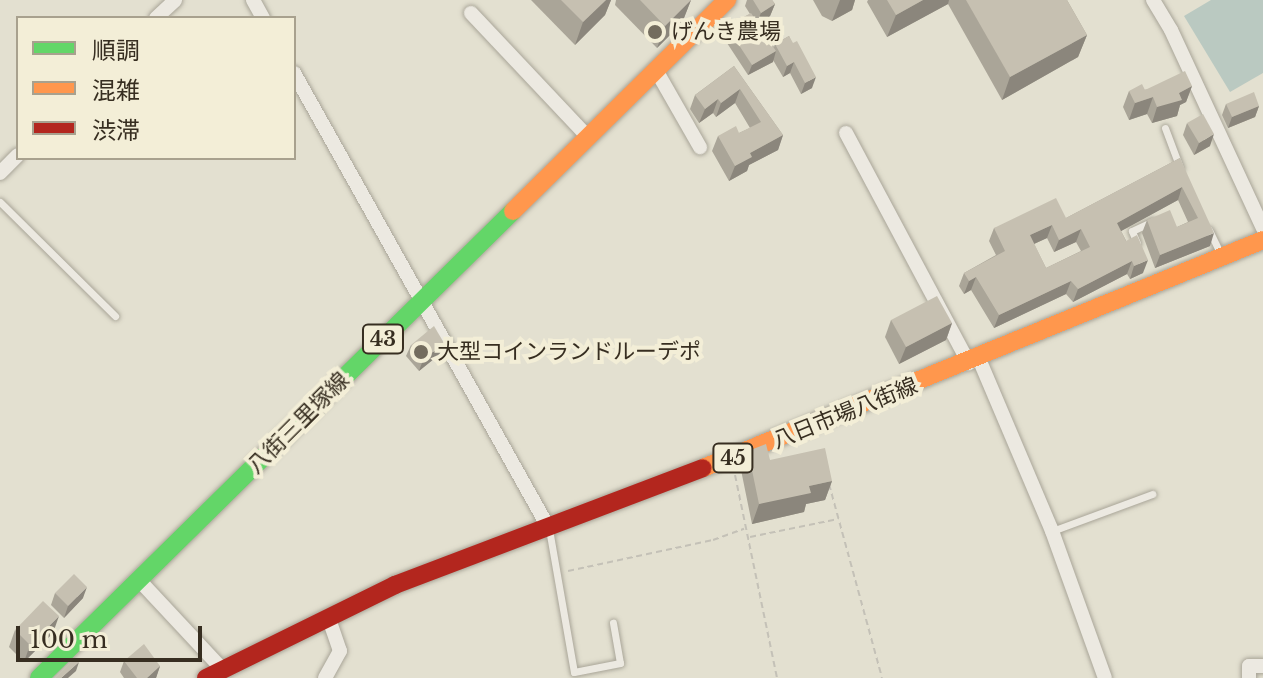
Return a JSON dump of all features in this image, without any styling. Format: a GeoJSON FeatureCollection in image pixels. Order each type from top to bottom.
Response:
{"type":"FeatureCollection","features":[{"type":"Feature","properties":{"kind":"main road","name":"八街三里塚線"},"geometry":{"type":"LineString","coordinates":[[39,678],[727,0]]}},
{"type":"Feature","properties":{"kind":"main road","name":"八日市場八街線"},"geometry":{"type":"LineString","coordinates":[[214,674],[395,585],[547,525],[732,458],[974,361],[1152,277],[1222,257],[1263,240]]}},
{"type":"Feature","properties":{"kind":"street"},"geometry":{"type":"LineString","coordinates":[[158,16],[175,0]]}},
{"type":"Feature","properties":{"kind":"street"},"geometry":{"type":"LineString","coordinates":[[1153,0],[1171,30],[1263,228]]}},
{"type":"Feature","properties":{"kind":"street"},"geometry":{"type":"LineString","coordinates":[[471,13],[588,137]]}},
{"type":"Feature","properties":{"kind":"street"},"geometry":{"type":"LineString","coordinates":[[656,70],[700,147]]}},
{"type":"Feature","properties":{"kind":"street"},"geometry":{"type":"LineString","coordinates":[[296,77],[547,525]]}},
{"type":"Feature","properties":{"kind":"street"},"geometry":{"type":"LineString","coordinates":[[846,133],[974,361],[1052,531],[1105,678]]}},
{"type":"Feature","properties":{"kind":"street"},"geometry":{"type":"LineString","coordinates":[[0,173],[16,157]]}},
{"type":"Feature","properties":{"kind":"street"},"geometry":{"type":"LineString","coordinates":[[139,580],[214,674]]}},
{"type":"Feature","properties":{"kind":"street"},"geometry":{"type":"LineString","coordinates":[[325,678],[340,651],[329,619]]}},
{"type":"Feature","properties":{"kind":"street"},"geometry":{"type":"LineString","coordinates":[[1249,678],[1249,666],[1263,666]]}},
{"type":"Feature","properties":{"kind":"lane"},"geometry":{"type":"LineString","coordinates":[[1165,128],[1183,173]]}},
{"type":"Feature","properties":{"kind":"lane"},"geometry":{"type":"LineString","coordinates":[[0,202],[115,316]]}},
{"type":"Feature","properties":{"kind":"lane"},"geometry":{"type":"LineString","coordinates":[[1144,257],[1132,231],[1165,215]]}},
{"type":"Feature","properties":{"kind":"lane"},"geometry":{"type":"LineString","coordinates":[[1202,215],[1222,257]]}},
{"type":"Feature","properties":{"kind":"lane"},"geometry":{"type":"LineString","coordinates":[[1052,531],[1152,494]]}},
{"type":"Feature","properties":{"kind":"lane"},"geometry":{"type":"LineString","coordinates":[[547,525],[553,534],[574,672],[620,663],[613,623]]}},
{"type":"Feature","properties":{"kind":"path"},"geometry":{"type":"LineString","coordinates":[[732,458],[777,678]]}},
{"type":"Feature","properties":{"kind":"path"},"geometry":{"type":"LineString","coordinates":[[828,478],[882,678]]}},
{"type":"Feature","properties":{"kind":"path"},"geometry":{"type":"LineString","coordinates":[[747,537],[839,519]]}},
{"type":"Feature","properties":{"kind":"path"},"geometry":{"type":"LineString","coordinates":[[558,573],[713,540],[745,528]]}},
{"type":"Feature","properties":{"kind":"shaded area"},"geometry":{"type":"Polygon","coordinates":[[[1211,0],[1263,0],[1263,73],[1230,92],[1184,16],[1211,0]]]}},
{"type":"Feature","properties":{"kind":"building"},"geometry":{"type":"Polygon","coordinates":[[[561,0],[606,0],[583,22],[561,0]]]}},
{"type":"Feature","properties":{"kind":"building"},"geometry":{"type":"Polygon","coordinates":[[[640,0],[691,0],[665,26],[640,0]]]}},
{"type":"Feature","properties":{"kind":"building"},"geometry":{"type":"Polygon","coordinates":[[[753,0],[772,0],[775,4],[761,13],[753,0]]]}},
{"type":"Feature","properties":{"kind":"building"},"geometry":{"type":"Polygon","coordinates":[[[887,0],[923,0],[896,15],[887,0]]]}},
{"type":"Feature","properties":{"kind":"building"},"geometry":{"type":"Polygon","coordinates":[[[966,0],[1067,0],[1087,35],[1010,77],[966,0]]]}},
{"type":"Feature","properties":{"kind":"building"},"geometry":{"type":"Polygon","coordinates":[[[751,13],[776,51],[752,65],[731,33],[744,25],[740,19],[751,13]]]}},
{"type":"Feature","properties":{"kind":"building"},"geometry":{"type":"Polygon","coordinates":[[[789,36],[793,43],[797,41],[816,77],[805,83],[794,62],[787,66],[775,44],[789,36]]]}},
{"type":"Feature","properties":{"kind":"building"},"geometry":{"type":"Polygon","coordinates":[[[734,66],[783,135],[750,153],[752,157],[735,166],[718,136],[736,126],[739,133],[761,122],[740,89],[721,103],[718,99],[705,109],[695,95],[734,66]]]}},
{"type":"Feature","properties":{"kind":"building"},"geometry":{"type":"Polygon","coordinates":[[[1185,71],[1192,86],[1179,93],[1182,100],[1157,107],[1153,97],[1135,103],[1129,91],[1142,84],[1145,90],[1185,71]]]}},
{"type":"Feature","properties":{"kind":"building"},"geometry":{"type":"Polygon","coordinates":[[[1254,92],[1259,106],[1232,117],[1226,104],[1254,92]]]}},
{"type":"Feature","properties":{"kind":"building"},"geometry":{"type":"Polygon","coordinates":[[[1203,114],[1214,134],[1199,143],[1187,123],[1203,114]]]}},
{"type":"Feature","properties":{"kind":"building"},"geometry":{"type":"Polygon","coordinates":[[[1180,158],[1214,233],[1160,255],[1147,220],[1170,210],[1177,227],[1198,218],[1182,187],[1117,223],[1126,241],[1137,235],[1148,260],[1134,266],[1132,261],[1078,289],[1071,281],[999,315],[976,277],[969,281],[964,273],[1005,251],[994,228],[1056,198],[1066,218],[1180,158]],[[1052,225],[1030,235],[1046,268],[1090,247],[1081,229],[1059,240],[1052,225]]]}},
{"type":"Feature","properties":{"kind":"building"},"geometry":{"type":"Polygon","coordinates":[[[937,296],[952,323],[906,347],[891,320],[937,296]]]}},
{"type":"Feature","properties":{"kind":"building"},"geometry":{"type":"Polygon","coordinates":[[[434,326],[444,343],[423,360],[411,345],[434,326]]]}},
{"type":"Feature","properties":{"kind":"building"},"geometry":{"type":"Polygon","coordinates":[[[766,444],[770,460],[825,448],[832,481],[809,486],[811,493],[759,504],[748,451],[766,444]]]}},
{"type":"Feature","properties":{"kind":"building"},"geometry":{"type":"Polygon","coordinates":[[[74,574],[87,587],[68,606],[55,593],[74,574]]]}},
{"type":"Feature","properties":{"kind":"building"},"geometry":{"type":"Polygon","coordinates":[[[43,601],[59,616],[30,645],[15,630],[43,601]]]}},
{"type":"Feature","properties":{"kind":"building"},"geometry":{"type":"Polygon","coordinates":[[[144,644],[160,666],[147,678],[137,678],[124,661],[144,644]]]}},
{"type":"Feature","properties":{"kind":"building"},"geometry":{"type":"Polygon","coordinates":[[[75,658],[79,662],[61,678],[55,678],[75,658]]]}},
{"type":"Feature","properties":{"kind":"traffic: fast"},"geometry":{"type":"LineString","coordinates":[[39,678],[513,211]]}},
{"type":"Feature","properties":{"kind":"traffic: slow"},"geometry":{"type":"LineString","coordinates":[[513,211],[727,0]]}},
{"type":"Feature","properties":{"kind":"traffic: slow"},"geometry":{"type":"LineString","coordinates":[[703,468],[1263,240]]}},
{"type":"Feature","properties":{"kind":"traffic: jam"},"geometry":{"type":"LineString","coordinates":[[206,678],[395,585],[703,468]]}},
{"type":"Feature","properties":{"kind":"place","name":"げんき農場"},"geometry":{"type":"Point","coordinates":[655,32]}},
{"type":"Feature","properties":{"kind":"place","name":"大型コインランドルーデポ"},"geometry":{"type":"Point","coordinates":[421,352]}}]}
